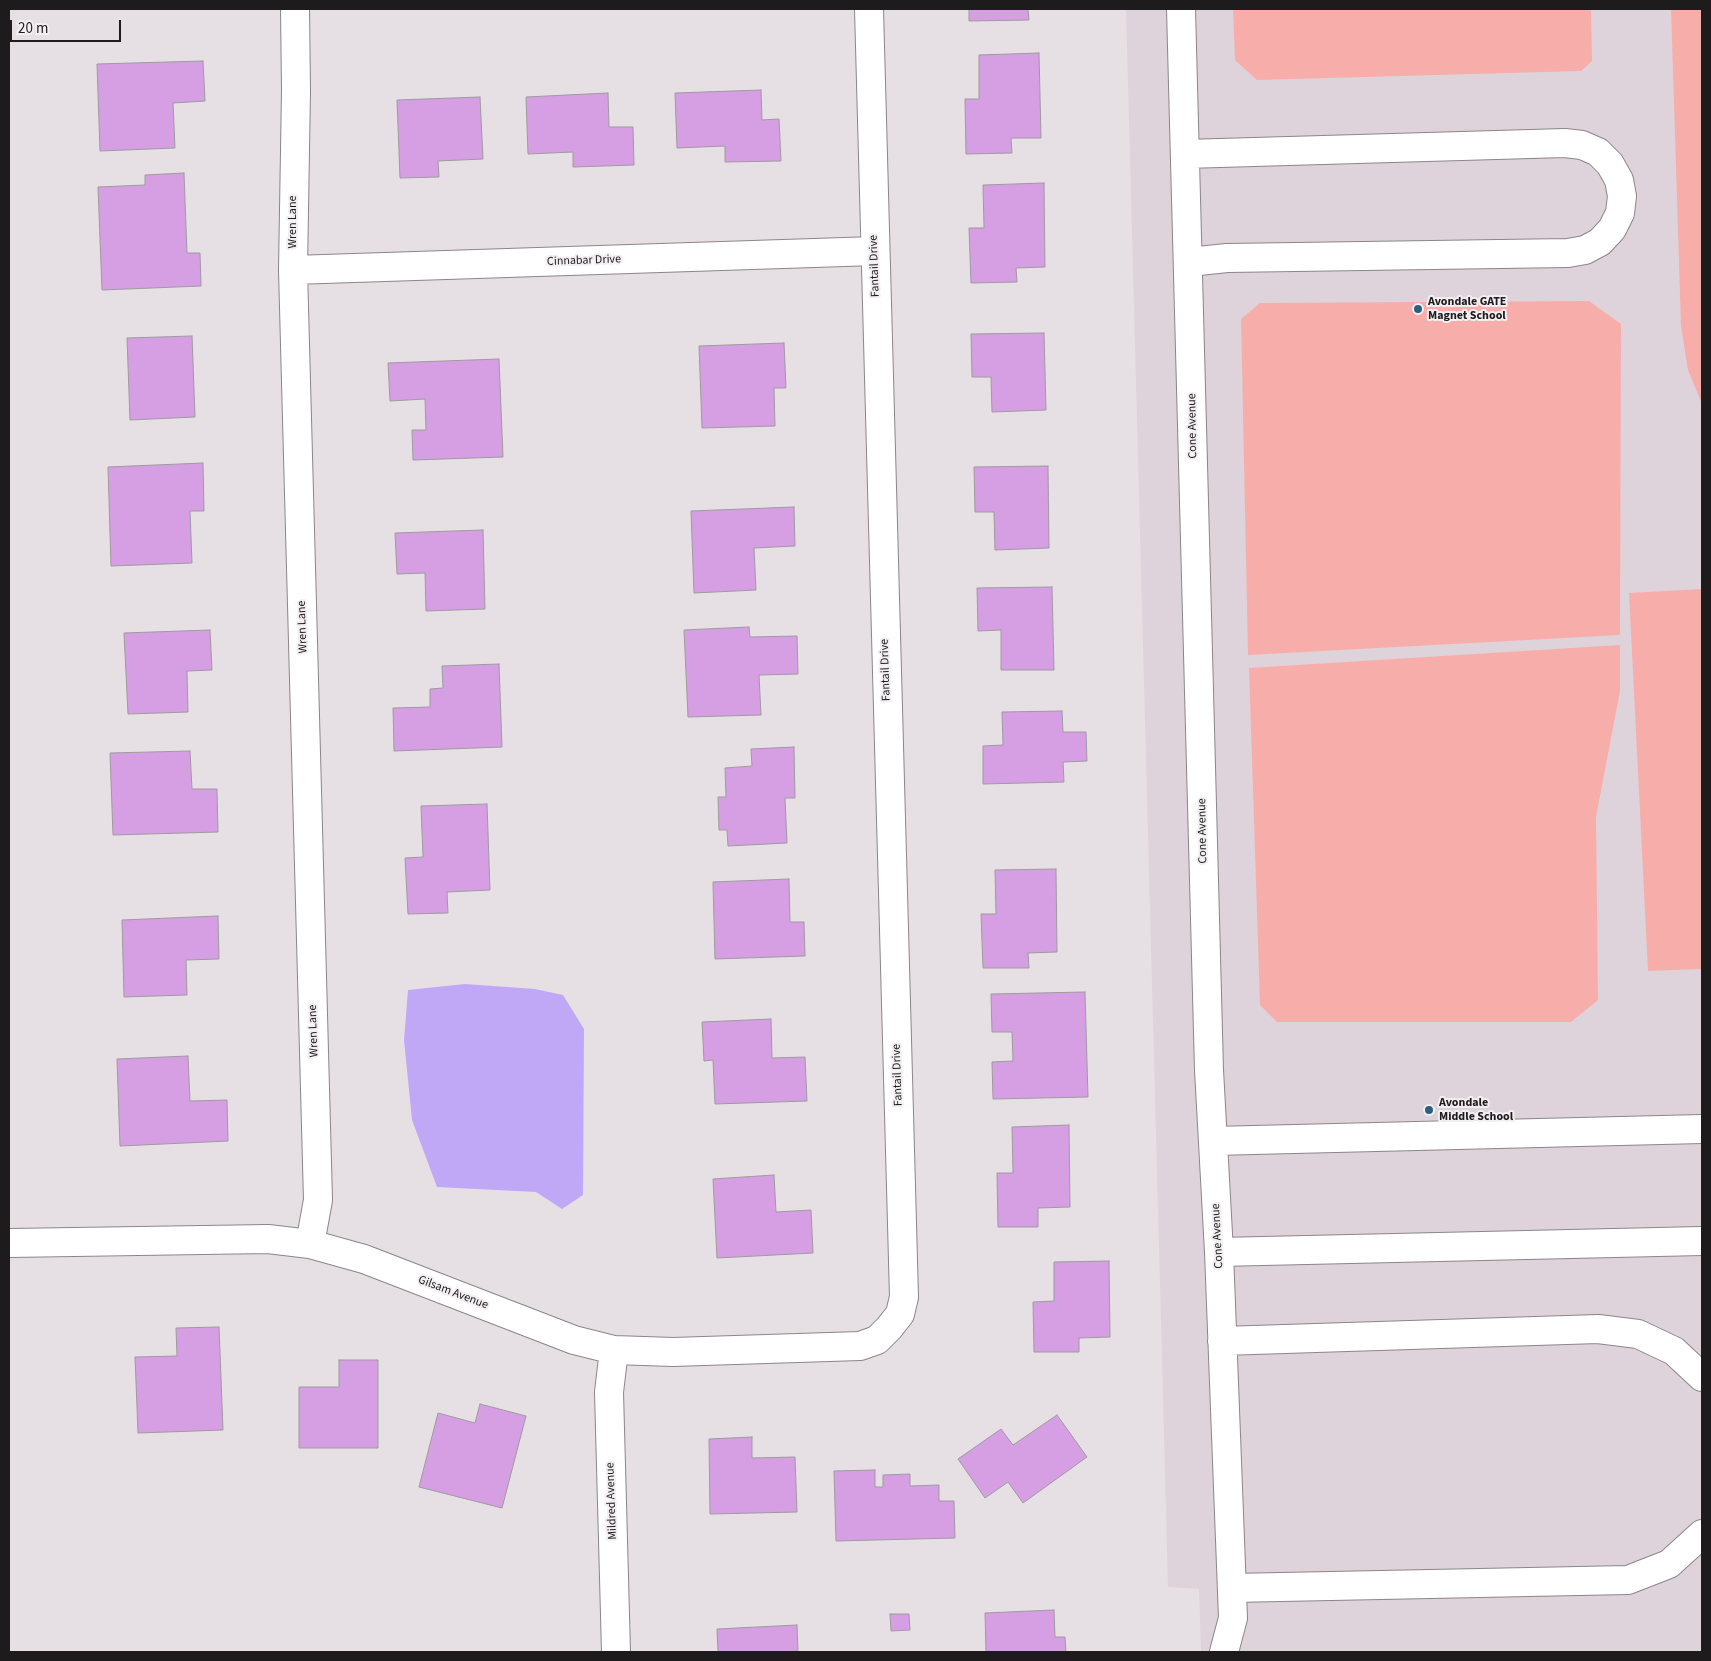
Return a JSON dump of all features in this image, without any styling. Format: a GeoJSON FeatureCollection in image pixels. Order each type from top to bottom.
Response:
{"type":"FeatureCollection","features":[{"type":"Feature","properties":{"kind":"street","name":"Wren Lane"},"geometry":{"type":"LineString","coordinates":[[295,9],[296,90],[293,270],[318,1200],[310,1244]]}},
{"type":"Feature","properties":{"kind":"street","name":"Fantail Drive"},"geometry":{"type":"LineString","coordinates":[[868,9],[904,1297],[900,1314],[890,1328]]}},
{"type":"Feature","properties":{"kind":"street","name":"Cone Avenue"},"geometry":{"type":"LineString","coordinates":[[1181,9],[1209,1070],[1219,1252],[1233,1618],[1224,1652]]}},
{"type":"Feature","properties":{"kind":"street"},"geometry":{"type":"LineString","coordinates":[[1184,154],[1582,144],[1598,152],[1610,164],[1619,180],[1622,196],[1620,214],[1612,230],[1600,242],[1585,250],[1568,254],[1227,258],[1189,262]]}},
{"type":"Feature","properties":{"kind":"street","name":"Cinnabar Drive"},"geometry":{"type":"LineString","coordinates":[[293,270],[875,251]]}},
{"type":"Feature","properties":{"kind":"street"},"geometry":{"type":"LineString","coordinates":[[1213,1141],[1702,1129]]}},
{"type":"Feature","properties":{"kind":"street","name":"Gilsam Avenue"},"geometry":{"type":"LineString","coordinates":[[9,1243],[268,1239],[310,1244],[364,1259],[574,1340],[614,1350],[673,1352],[860,1346],[877,1340],[890,1328]]}},
{"type":"Feature","properties":{"kind":"street"},"geometry":{"type":"LineString","coordinates":[[1219,1252],[1702,1241]]}},
{"type":"Feature","properties":{"kind":"street"},"geometry":{"type":"LineString","coordinates":[[1222,1341],[1598,1329],[1638,1334],[1674,1351],[1702,1377]]}},
{"type":"Feature","properties":{"kind":"street","name":"Mildred Avenue"},"geometry":{"type":"LineString","coordinates":[[614,1350],[609,1392],[616,1652]]}},
{"type":"Feature","properties":{"kind":"street"},"geometry":{"type":"LineString","coordinates":[[1232,1588],[1628,1580],[1669,1564],[1702,1534]]}},
{"type":"Feature","properties":{"kind":"shaded area","name":"Avondale Middle School"},"geometry":{"type":"Polygon","coordinates":[[[1126,9],[1702,9],[1702,1652],[1201,1652],[1199,1589],[1168,1587],[1126,9]]]}},
{"type":"Feature","properties":{"kind":"shaded area"},"geometry":{"type":"Polygon","coordinates":[[[1233,9],[1591,9],[1592,61],[1581,71],[1257,80],[1235,60],[1233,9]]]}},
{"type":"Feature","properties":{"kind":"shaded area"},"geometry":{"type":"Polygon","coordinates":[[[1671,9],[1702,9],[1702,404],[1688,370],[1681,326],[1671,9]]]}},
{"type":"Feature","properties":{"kind":"shaded area"},"geometry":{"type":"Polygon","coordinates":[[[1589,301],[1621,324],[1620,635],[1248,655],[1241,319],[1260,303],[1589,301]]]}},
{"type":"Feature","properties":{"kind":"shaded area"},"geometry":{"type":"Polygon","coordinates":[[[1702,589],[1702,969],[1648,971],[1629,593],[1702,589]]]}},
{"type":"Feature","properties":{"kind":"shaded area"},"geometry":{"type":"Polygon","coordinates":[[[1620,645],[1620,691],[1596,817],[1598,1000],[1571,1022],[1277,1022],[1260,1005],[1249,668],[1620,645]]]}},
{"type":"Feature","properties":{"kind":"shaded area"},"geometry":{"type":"Polygon","coordinates":[[[465,984],[535,989],[563,995],[584,1029],[583,1195],[562,1209],[536,1192],[437,1187],[412,1120],[404,1040],[408,990],[465,984]]]}},
{"type":"Feature","properties":{"kind":"building"},"geometry":{"type":"Polygon","coordinates":[[[969,9],[1028,9],[1029,20],[969,21],[969,9]]]}},
{"type":"Feature","properties":{"kind":"building"},"geometry":{"type":"Polygon","coordinates":[[[1039,53],[1041,138],[1011,138],[1012,153],[966,154],[965,99],[979,99],[979,55],[1039,53]]]}},
{"type":"Feature","properties":{"kind":"building"},"geometry":{"type":"Polygon","coordinates":[[[203,61],[205,101],[173,103],[175,148],[100,151],[97,64],[203,61]]]}},
{"type":"Feature","properties":{"kind":"building"},"geometry":{"type":"Polygon","coordinates":[[[761,90],[762,120],[779,119],[781,161],[725,162],[725,146],[677,148],[675,93],[761,90]]]}},
{"type":"Feature","properties":{"kind":"building"},"geometry":{"type":"Polygon","coordinates":[[[608,93],[609,127],[633,127],[634,165],[573,167],[573,152],[528,154],[526,97],[608,93]]]}},
{"type":"Feature","properties":{"kind":"building"},"geometry":{"type":"Polygon","coordinates":[[[480,97],[483,159],[438,161],[439,177],[400,178],[397,100],[480,97]]]}},
{"type":"Feature","properties":{"kind":"building"},"geometry":{"type":"Polygon","coordinates":[[[184,173],[187,253],[200,253],[201,286],[102,290],[98,187],[145,185],[145,175],[184,173]]]}},
{"type":"Feature","properties":{"kind":"building"},"geometry":{"type":"Polygon","coordinates":[[[1044,183],[1045,267],[1016,268],[1017,282],[971,283],[969,228],[984,228],[983,185],[1044,183]]]}},
{"type":"Feature","properties":{"kind":"building"},"geometry":{"type":"Polygon","coordinates":[[[1044,333],[1046,410],[992,412],[991,377],[972,377],[971,334],[1044,333]]]}},
{"type":"Feature","properties":{"kind":"building"},"geometry":{"type":"Polygon","coordinates":[[[192,336],[195,417],[130,420],[127,338],[192,336]]]}},
{"type":"Feature","properties":{"kind":"building"},"geometry":{"type":"Polygon","coordinates":[[[784,343],[786,388],[774,388],[775,426],[702,428],[699,346],[784,343]]]}},
{"type":"Feature","properties":{"kind":"building"},"geometry":{"type":"Polygon","coordinates":[[[499,359],[503,457],[413,460],[412,430],[426,430],[425,399],[390,401],[388,363],[499,359]]]}},
{"type":"Feature","properties":{"kind":"building"},"geometry":{"type":"Polygon","coordinates":[[[203,463],[204,511],[190,511],[192,563],[111,566],[108,467],[203,463]]]}},
{"type":"Feature","properties":{"kind":"building"},"geometry":{"type":"Polygon","coordinates":[[[1048,466],[1049,548],[995,550],[994,512],[975,512],[974,467],[1048,466]]]}},
{"type":"Feature","properties":{"kind":"building"},"geometry":{"type":"Polygon","coordinates":[[[794,507],[795,546],[754,548],[756,590],[694,593],[691,511],[794,507]]]}},
{"type":"Feature","properties":{"kind":"building"},"geometry":{"type":"Polygon","coordinates":[[[483,530],[485,609],[426,611],[425,573],[397,574],[395,533],[483,530]]]}},
{"type":"Feature","properties":{"kind":"building"},"geometry":{"type":"Polygon","coordinates":[[[1052,587],[1054,670],[1001,670],[1001,630],[978,631],[977,588],[1052,587]]]}},
{"type":"Feature","properties":{"kind":"building"},"geometry":{"type":"Polygon","coordinates":[[[749,627],[750,637],[797,636],[798,674],[759,675],[761,715],[688,717],[684,630],[749,627]]]}},
{"type":"Feature","properties":{"kind":"building"},"geometry":{"type":"Polygon","coordinates":[[[210,630],[212,670],[187,671],[188,712],[128,714],[124,633],[210,630]]]}},
{"type":"Feature","properties":{"kind":"building"},"geometry":{"type":"Polygon","coordinates":[[[499,664],[502,747],[394,751],[393,708],[430,707],[430,689],[443,688],[442,666],[499,664]]]}},
{"type":"Feature","properties":{"kind":"building"},"geometry":{"type":"Polygon","coordinates":[[[1062,711],[1063,732],[1086,732],[1087,761],[1063,762],[1064,782],[983,784],[983,746],[1003,745],[1002,712],[1062,711]]]}},
{"type":"Feature","properties":{"kind":"building"},"geometry":{"type":"Polygon","coordinates":[[[794,747],[795,798],[785,798],[787,843],[728,846],[727,830],[719,830],[718,797],[726,797],[725,768],[752,766],[751,749],[794,747]]]}},
{"type":"Feature","properties":{"kind":"building"},"geometry":{"type":"Polygon","coordinates":[[[190,751],[192,789],[217,789],[218,832],[113,835],[110,753],[190,751]]]}},
{"type":"Feature","properties":{"kind":"building"},"geometry":{"type":"Polygon","coordinates":[[[487,804],[490,890],[447,892],[448,913],[408,914],[405,858],[423,857],[421,806],[487,804]]]}},
{"type":"Feature","properties":{"kind":"building"},"geometry":{"type":"Polygon","coordinates":[[[1056,869],[1057,952],[1028,953],[1029,968],[983,968],[981,914],[996,914],[995,870],[1056,869]]]}},
{"type":"Feature","properties":{"kind":"building"},"geometry":{"type":"Polygon","coordinates":[[[789,879],[790,922],[804,922],[805,956],[715,959],[713,882],[789,879]]]}},
{"type":"Feature","properties":{"kind":"building"},"geometry":{"type":"Polygon","coordinates":[[[218,916],[219,959],[186,960],[187,995],[124,997],[122,920],[218,916]]]}},
{"type":"Feature","properties":{"kind":"building"},"geometry":{"type":"Polygon","coordinates":[[[1085,992],[1088,1097],[993,1099],[992,1062],[1013,1061],[1012,1032],[992,1032],[991,994],[1085,992]]]}},
{"type":"Feature","properties":{"kind":"building"},"geometry":{"type":"Polygon","coordinates":[[[771,1019],[772,1058],[805,1057],[807,1101],[715,1104],[713,1060],[704,1061],[702,1022],[771,1019]]]}},
{"type":"Feature","properties":{"kind":"building"},"geometry":{"type":"Polygon","coordinates":[[[188,1056],[190,1101],[227,1100],[228,1141],[120,1146],[117,1059],[188,1056]]]}},
{"type":"Feature","properties":{"kind":"building"},"geometry":{"type":"Polygon","coordinates":[[[1069,1125],[1070,1207],[1038,1208],[1038,1227],[998,1227],[997,1173],[1013,1173],[1012,1127],[1069,1125]]]}},
{"type":"Feature","properties":{"kind":"building"},"geometry":{"type":"Polygon","coordinates":[[[774,1175],[776,1212],[811,1210],[813,1253],[717,1258],[713,1179],[774,1175]]]}},
{"type":"Feature","properties":{"kind":"building"},"geometry":{"type":"Polygon","coordinates":[[[1109,1261],[1110,1337],[1079,1338],[1079,1352],[1034,1352],[1033,1302],[1054,1301],[1054,1262],[1109,1261]]]}},
{"type":"Feature","properties":{"kind":"building"},"geometry":{"type":"Polygon","coordinates":[[[219,1327],[223,1430],[138,1433],[135,1357],[177,1356],[176,1328],[219,1327]]]}},
{"type":"Feature","properties":{"kind":"building"},"geometry":{"type":"Polygon","coordinates":[[[339,1360],[378,1360],[378,1448],[299,1448],[299,1387],[339,1387],[339,1360]]]}},
{"type":"Feature","properties":{"kind":"building"},"geometry":{"type":"Polygon","coordinates":[[[480,1404],[526,1416],[502,1508],[419,1487],[438,1413],[475,1423],[480,1404]]]}},
{"type":"Feature","properties":{"kind":"building"},"geometry":{"type":"Polygon","coordinates":[[[1057,1415],[1087,1457],[1023,1503],[1008,1482],[985,1498],[958,1459],[1001,1429],[1013,1445],[1057,1415]]]}},
{"type":"Feature","properties":{"kind":"building"},"geometry":{"type":"Polygon","coordinates":[[[752,1437],[752,1458],[795,1457],[797,1512],[710,1514],[709,1439],[752,1437]]]}},
{"type":"Feature","properties":{"kind":"building"},"geometry":{"type":"Polygon","coordinates":[[[875,1470],[875,1487],[883,1487],[883,1475],[910,1474],[910,1486],[939,1485],[939,1501],[954,1501],[955,1538],[836,1541],[834,1471],[875,1470]]]}},
{"type":"Feature","properties":{"kind":"building"},"geometry":{"type":"Polygon","coordinates":[[[1054,1610],[1055,1637],[1065,1637],[1066,1652],[986,1652],[985,1613],[1054,1610]]]}},
{"type":"Feature","properties":{"kind":"building"},"geometry":{"type":"Polygon","coordinates":[[[890,1614],[909,1614],[910,1630],[891,1631],[890,1614]]]}},
{"type":"Feature","properties":{"kind":"building"},"geometry":{"type":"Polygon","coordinates":[[[797,1625],[798,1652],[718,1652],[717,1629],[797,1625]]]}},
{"type":"Feature","properties":{"kind":"place","name":"Avondale GATE Magnet School"},"geometry":{"type":"Point","coordinates":[1418,309]}},
{"type":"Feature","properties":{"kind":"place","name":"Avondale Middle School"},"geometry":{"type":"Point","coordinates":[1429,1110]}}]}
